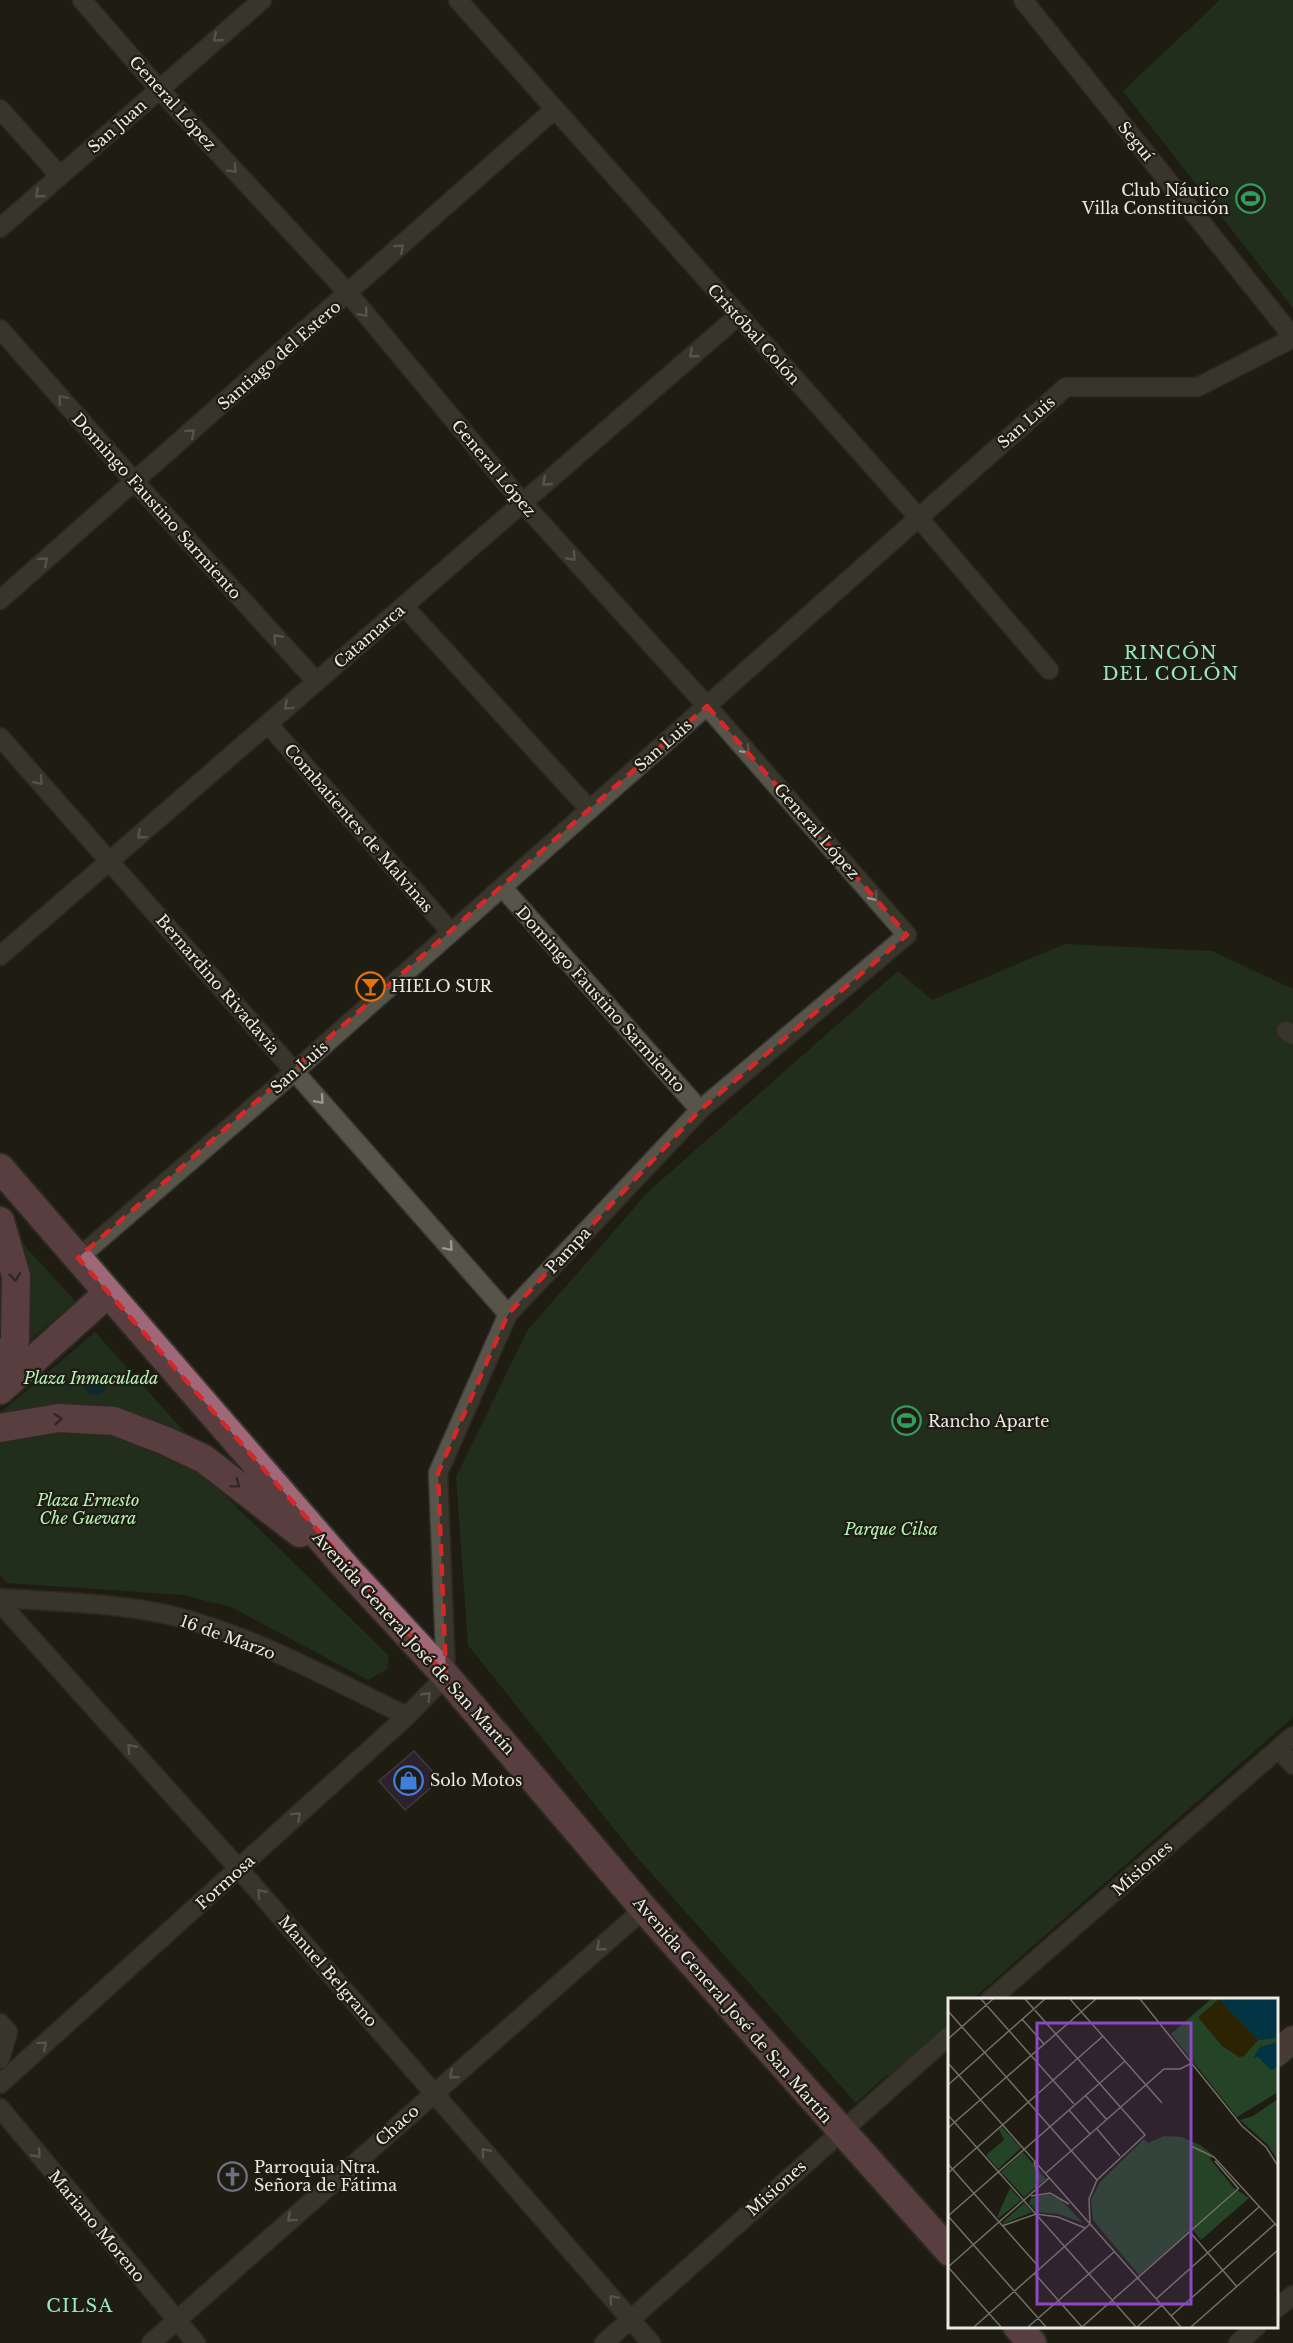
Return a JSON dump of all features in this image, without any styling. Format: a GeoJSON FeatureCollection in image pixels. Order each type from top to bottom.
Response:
{"type":"FeatureCollection","features":[{"type":"Feature","properties":{"kind":"main road","name":"Avenida General José de San Martín"},"geometry":{"type":"LineString","coordinates":[[0,1168],[349,1571],[446,1676],[644,1909],[839,2131],[948,2250]]}},
{"type":"Feature","properties":{"kind":"main road"},"geometry":{"type":"LineString","coordinates":[[0,1221],[16,1276],[15,1341],[0,1370]]}},
{"type":"Feature","properties":{"kind":"main road"},"geometry":{"type":"LineString","coordinates":[[0,1390],[107,1294]]}},
{"type":"Feature","properties":{"kind":"main road"},"geometry":{"type":"LineString","coordinates":[[0,1428],[59,1418],[114,1421],[166,1441],[204,1459],[349,1571]]}},
{"type":"Feature","properties":{"kind":"main road"},"geometry":{"type":"LineString","coordinates":[[1278,2052],[1293,2039]]}},
{"type":"Feature","properties":{"kind":"main road"},"geometry":{"type":"LineString","coordinates":[[1019,2328],[1032,2343]]}},
{"type":"Feature","properties":{"kind":"street","name":"General López"},"geometry":{"type":"LineString","coordinates":[[82,0],[159,89],[348,294],[522,502],[707,706],[907,934]]}},
{"type":"Feature","properties":{"kind":"street","name":"San Juan"},"geometry":{"type":"LineString","coordinates":[[0,228],[262,0]]}},
{"type":"Feature","properties":{"kind":"street","name":"Cristóbal Colón"},"geometry":{"type":"LineString","coordinates":[[458,0],[918,517],[1049,670]]}},
{"type":"Feature","properties":{"kind":"street","name":"Seguí"},"geometry":{"type":"LineString","coordinates":[[1023,0],[1293,338]]}},
{"type":"Feature","properties":{"kind":"street"},"geometry":{"type":"LineString","coordinates":[[0,109],[60,176]]}},
{"type":"Feature","properties":{"kind":"street","name":"Santiago del Estero"},"geometry":{"type":"LineString","coordinates":[[0,600],[555,109]]}},
{"type":"Feature","properties":{"kind":"street","name":"Catamarca"},"geometry":{"type":"LineString","coordinates":[[0,956],[738,316]]}},
{"type":"Feature","properties":{"kind":"street","name":"Domingo Faustino Sarmiento"},"geometry":{"type":"LineString","coordinates":[[0,329],[316,681]]}},
{"type":"Feature","properties":{"kind":"street","name":"San Luis"},"geometry":{"type":"LineString","coordinates":[[78,1258],[295,1071],[450,931],[1066,387],[1198,387],[1293,338]]}},
{"type":"Feature","properties":{"kind":"street"},"geometry":{"type":"LineString","coordinates":[[404,606],[589,809]]}},
{"type":"Feature","properties":{"kind":"street","name":"Combatientes de Malvinas"},"geometry":{"type":"LineString","coordinates":[[268,724],[450,931]]}},
{"type":"Feature","properties":{"kind":"street","name":"Bernardino Rivadavia"},"geometry":{"type":"LineString","coordinates":[[0,737],[508,1314]]}},
{"type":"Feature","properties":{"kind":"street","name":"Domingo Faustino Sarmiento"},"geometry":{"type":"LineString","coordinates":[[501,887],[700,1110]]}},
{"type":"Feature","properties":{"kind":"street","name":"Pampa"},"geometry":{"type":"LineString","coordinates":[[446,1676],[438,1473],[508,1314],[700,1110],[907,934]]}},
{"type":"Feature","properties":{"kind":"street","name":"16 de Marzo"},"geometry":{"type":"LineString","coordinates":[[0,1598],[97,1605],[180,1617],[247,1640],[407,1716]]}},
{"type":"Feature","properties":{"kind":"street","name":"Manuel Belgrano"},"geometry":{"type":"LineString","coordinates":[[0,1603],[239,1869],[651,2343]]}},
{"type":"Feature","properties":{"kind":"street","name":"Formosa"},"geometry":{"type":"LineString","coordinates":[[0,2084],[407,1716],[446,1676]]}},
{"type":"Feature","properties":{"kind":"street","name":"Misiones"},"geometry":{"type":"LineString","coordinates":[[992,1998],[1293,1736]]}},
{"type":"Feature","properties":{"kind":"street"},"geometry":{"type":"LineString","coordinates":[[1279,1749],[1293,1765]]}},
{"type":"Feature","properties":{"kind":"street","name":"Chaco"},"geometry":{"type":"LineString","coordinates":[[151,2343],[644,1909]]}},
{"type":"Feature","properties":{"kind":"street"},"geometry":{"type":"LineString","coordinates":[[0,2023],[8,2032],[0,2059]]}},
{"type":"Feature","properties":{"kind":"street","name":"Misiones"},"geometry":{"type":"LineString","coordinates":[[604,2343],[839,2131],[948,2037]]}},
{"type":"Feature","properties":{"kind":"street","name":"Mariano Moreno"},"geometry":{"type":"LineString","coordinates":[[0,2108],[196,2343]]}},
{"type":"Feature","properties":{"kind":"street"},"geometry":{"type":"LineString","coordinates":[[1278,2307],[1293,2295]]}},
{"type":"Feature","properties":{"kind":"street"},"geometry":{"type":"LineString","coordinates":[[1238,2343],[1255,2328]]}},
{"type":"Feature","properties":{"kind":"highlighted area"},"geometry":{"type":"Polygon","coordinates":[[[707,706],[907,935],[700,1110],[508,1314],[438,1473],[446,1676],[78,1258],[707,706]]]}},
{"type":"Feature","properties":{"kind":"green space","name":"Club Náutico Villa Constitución"},"geometry":{"type":"Polygon","coordinates":[[[1220,0],[1293,0],[1293,308],[1123,91],[1220,0]]]}},
{"type":"Feature","properties":{"kind":"green space","name":"Parque Cilsa"},"geometry":{"type":"Polygon","coordinates":[[[1065,944],[1212,951],[1293,989],[1293,1717],[974,1998],[948,1998],[948,2023],[894,2075],[887,2075],[856,2103],[635,1855],[468,1645],[456,1477],[527,1331],[648,1192],[898,971],[932,1000],[1065,944]]]}},
{"type":"Feature","properties":{"kind":"green space"},"geometry":{"type":"Polygon","coordinates":[[[14,1234],[75,1301],[13,1355],[14,1234]]]}},
{"type":"Feature","properties":{"kind":"green space","name":"Plaza Inmaculada"},"geometry":{"type":"Polygon","coordinates":[[[95,1332],[197,1446],[0,1419],[0,1413],[95,1332]]]}},
{"type":"Feature","properties":{"kind":"green space","name":"Plaza Ernesto Che Guevara"},"geometry":{"type":"Polygon","coordinates":[[[56,1430],[97,1430],[168,1452],[208,1479],[389,1656],[387,1669],[368,1680],[231,1607],[183,1595],[7,1583],[0,1575],[0,1440],[56,1430]]]}},
{"type":"Feature","properties":{"kind":"water"},"geometry":{"type":"Polygon","coordinates":[[[95,1371],[100,1372],[106,1378],[106,1388],[100,1394],[95,1395],[90,1394],[84,1388],[83,1383],[84,1378],[90,1372],[95,1371]]]}},
{"type":"Feature","properties":{"kind":"building","name":"Solo Motos"},"geometry":{"type":"Polygon","coordinates":[[[414,1751],[440,1780],[405,1810],[379,1781],[414,1751]]]}},
{"type":"Feature","properties":{"kind":"place","name":"Club Náutico Villa Constitución"},"geometry":{"type":"Point","coordinates":[1250,199]}},
{"type":"Feature","properties":{"kind":"place","name":"HIELO SUR"},"geometry":{"type":"Point","coordinates":[370,986]}},
{"type":"Feature","properties":{"kind":"place","name":"Rancho Aparte"},"geometry":{"type":"Point","coordinates":[907,1421]}},
{"type":"Feature","properties":{"kind":"place","name":"Solo Motos"},"geometry":{"type":"Point","coordinates":[409,1780]}},
{"type":"Feature","properties":{"kind":"place","name":"Parroquia Ntra. Señora de Fátima"},"geometry":{"type":"Point","coordinates":[233,2176]}},
{"type":"Feature","properties":{"kind":"district","name":"RINCÓN DEL COLÓN"},"geometry":{"type":"Point","coordinates":[1171,663]}},
{"type":"Feature","properties":{"kind":"district","name":"CILSA"},"geometry":{"type":"Point","coordinates":[80,2306]}}]}
